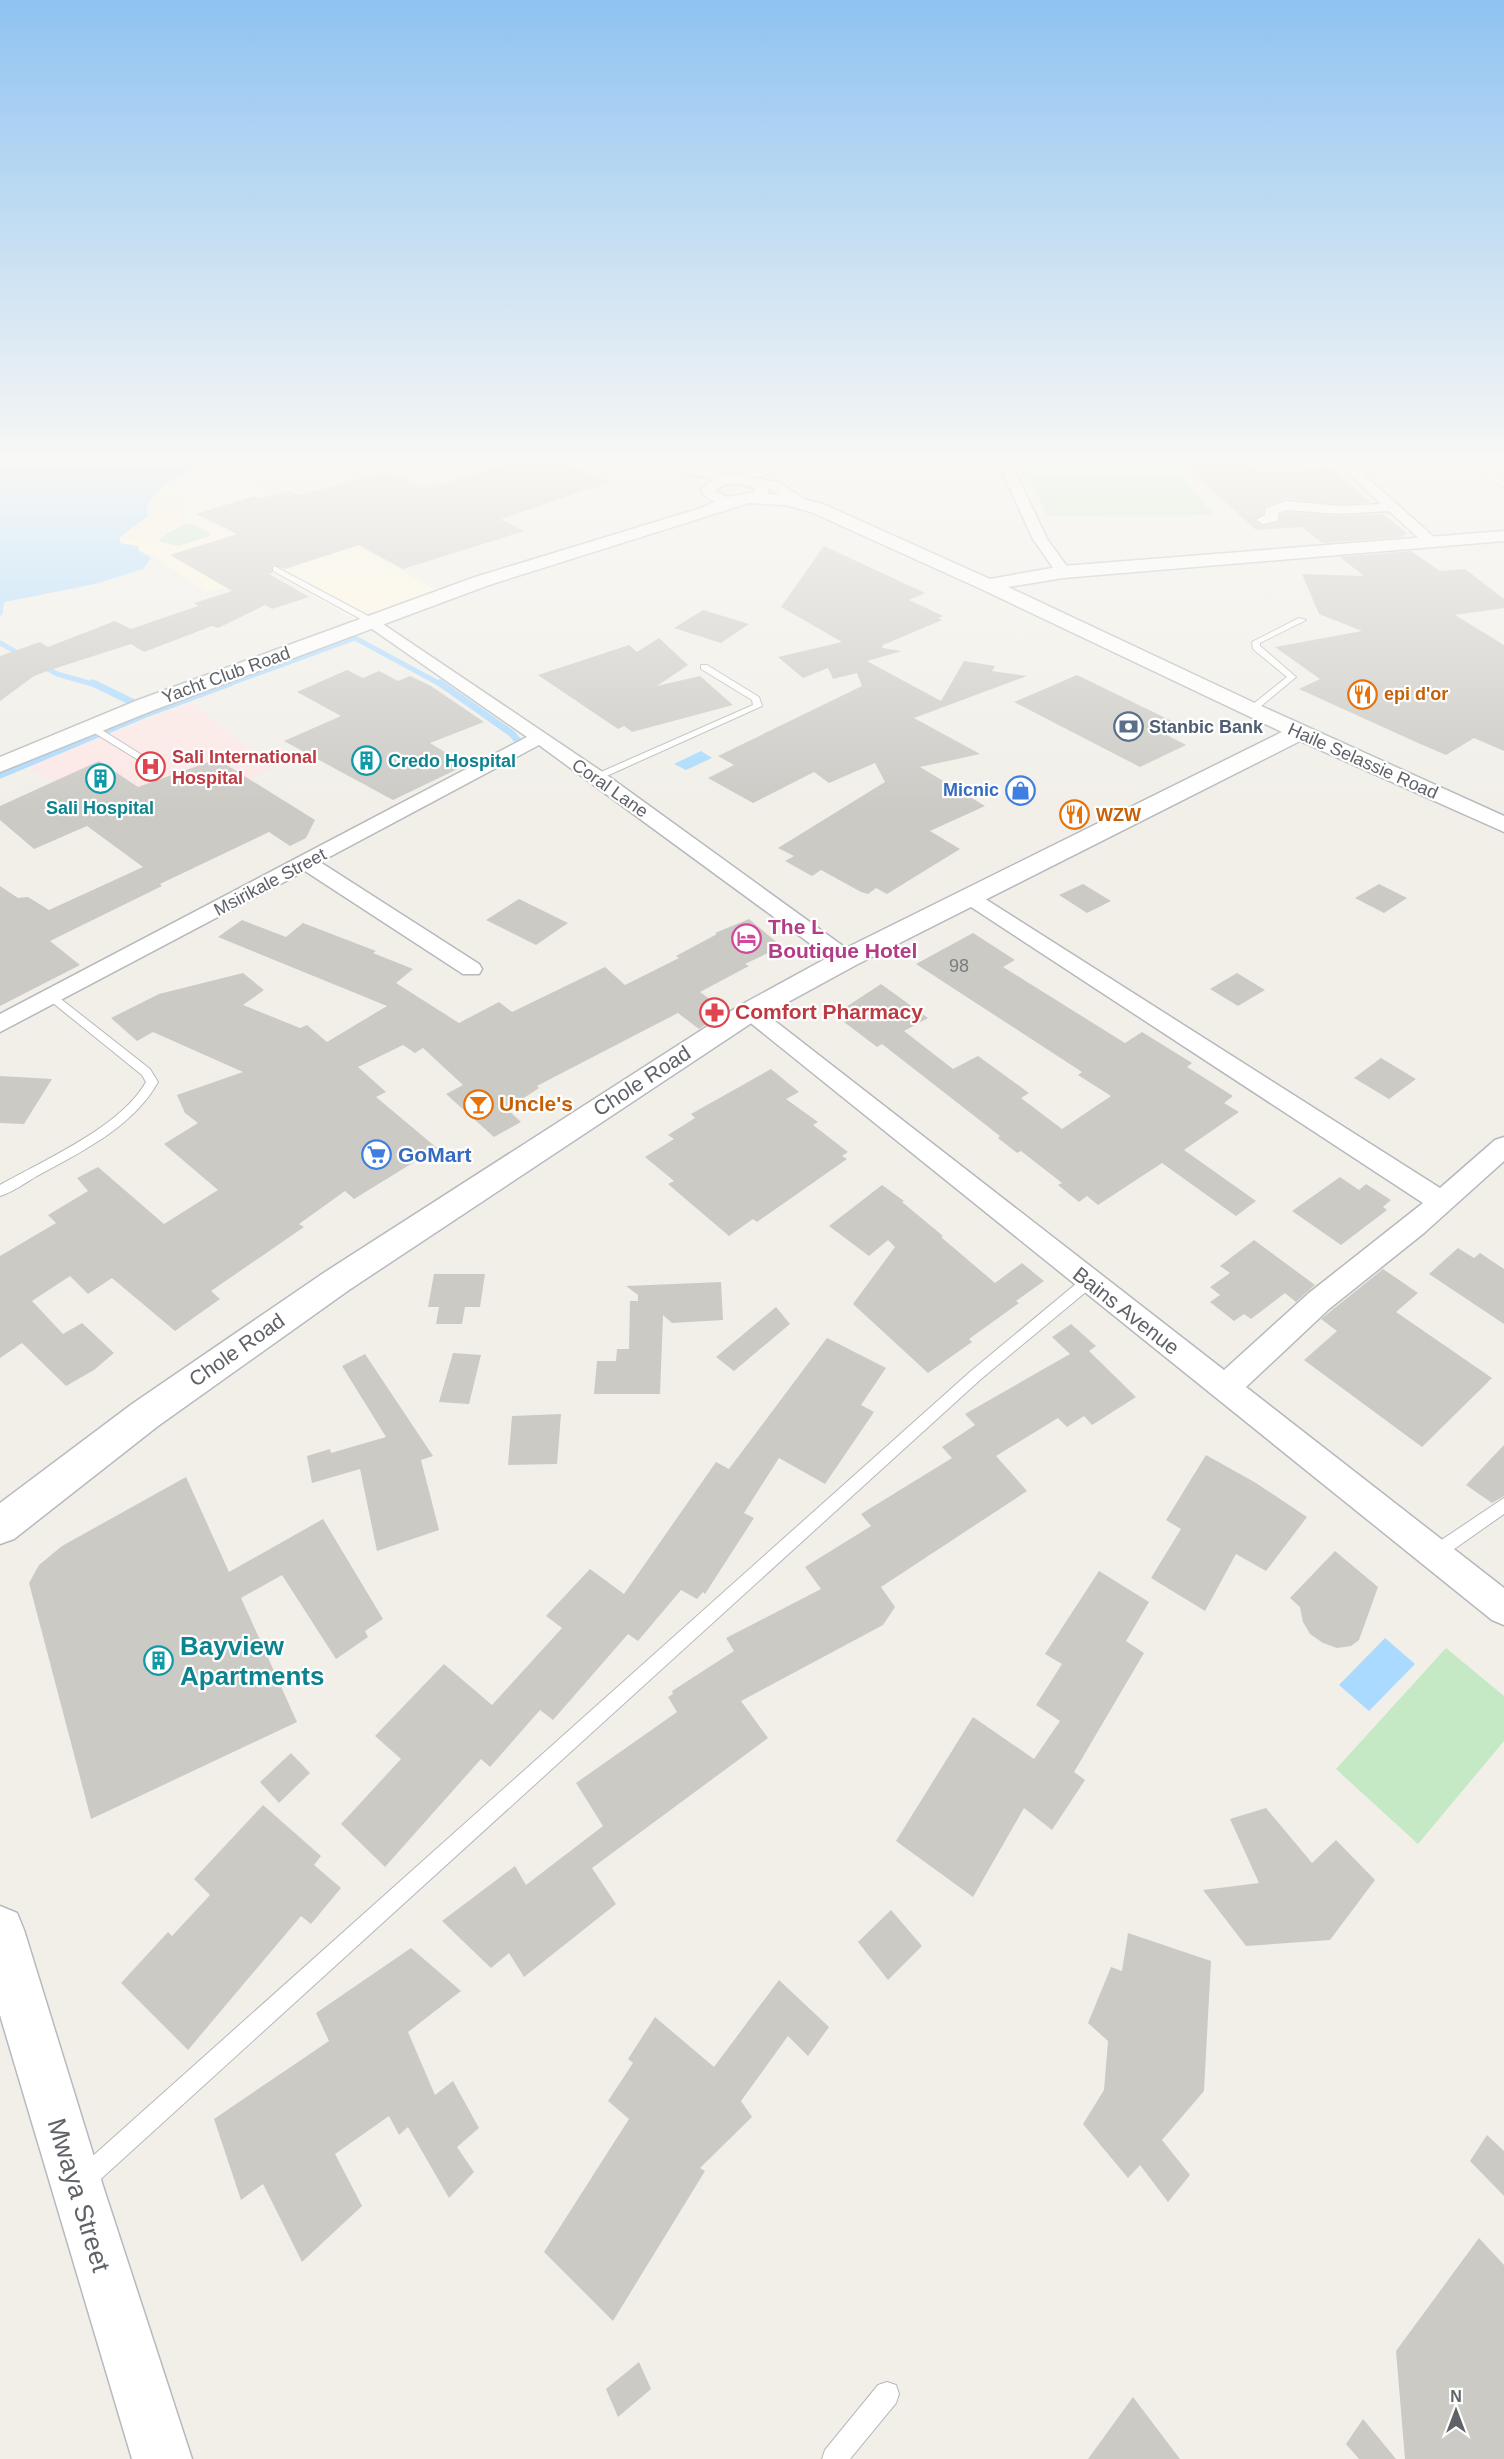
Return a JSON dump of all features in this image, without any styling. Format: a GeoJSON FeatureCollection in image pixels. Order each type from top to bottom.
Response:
{"type":"FeatureCollection","features":[{"type":"Feature","properties":{"kind":"street","name":"Yacht Club Road"},"geometry":{"type":"LineString","coordinates":[[0,765],[371,621],[485,580]]}},
{"type":"Feature","properties":{"kind":"street","name":"Haile Selassie Road"},"geometry":{"type":"LineString","coordinates":[[976,580],[1251,710],[1504,825]]}},
{"type":"Feature","properties":{"kind":"street"},"geometry":{"type":"LineString","coordinates":[[988,585],[1012,580]]}},
{"type":"Feature","properties":{"kind":"street","name":"Coral Lane"},"geometry":{"type":"LineString","coordinates":[[371,621],[597,777],[846,959]]}},
{"type":"Feature","properties":{"kind":"street","name":"Chole Road"},"geometry":{"type":"LineString","coordinates":[[0,1526],[146,1415],[337,1281],[749,1012],[846,959],[1300,732]]}},
{"type":"Feature","properties":{"kind":"street","name":"Msirikale Street"},"geometry":{"type":"LineString","coordinates":[[0,1024],[307,863],[538,738]]}},
{"type":"Feature","properties":{"kind":"street"},"geometry":{"type":"LineString","coordinates":[[307,863],[471,969]]}},
{"type":"Feature","properties":{"kind":"street"},"geometry":{"type":"LineString","coordinates":[[972,898],[1441,1202]]}},
{"type":"Feature","properties":{"kind":"street","name":"Bains Avenue"},"geometry":{"type":"LineString","coordinates":[[749,1012],[1504,1609]]}},
{"type":"Feature","properties":{"kind":"street"},"geometry":{"type":"LineString","coordinates":[[1224,1389],[1319,1301],[1441,1202],[1504,1146]]}},
{"type":"Feature","properties":{"kind":"street","name":"Mwaya Street"},"geometry":{"type":"LineString","coordinates":[[0,1930],[76,2186],[162,2459]]}},
{"type":"Feature","properties":{"kind":"lane"},"geometry":{"type":"LineString","coordinates":[[297,580],[371,621]]}},
{"type":"Feature","properties":{"kind":"lane"},"geometry":{"type":"LineString","coordinates":[[1251,710],[1292,677],[1256,647],[1256,642],[1302,620]]}},
{"type":"Feature","properties":{"kind":"lane"},"geometry":{"type":"LineString","coordinates":[[597,777],[758,706],[756,699],[704,667]]}},
{"type":"Feature","properties":{"kind":"lane"},"geometry":{"type":"LineString","coordinates":[[91,728],[148,762]]}},
{"type":"Feature","properties":{"kind":"lane"},"geometry":{"type":"LineString","coordinates":[[0,1191],[125,1117],[149,1092],[152,1082],[146,1072],[52,996]]}},
{"type":"Feature","properties":{"kind":"lane"},"geometry":{"type":"LineString","coordinates":[[76,2186],[976,1375],[1088,1282]]}},
{"type":"Feature","properties":{"kind":"lane"},"geometry":{"type":"LineString","coordinates":[[1434,1554],[1504,1505]]}},
{"type":"Feature","properties":{"kind":"lane"},"geometry":{"type":"LineString","coordinates":[[834,2459],[887,2394]]}},
{"type":"Feature","properties":{"kind":"shaded area"},"geometry":{"type":"Polygon","coordinates":[[[189,580],[250,580],[208,592],[189,580]]]}},
{"type":"Feature","properties":{"kind":"shaded area"},"geometry":{"type":"Polygon","coordinates":[[[285,580],[418,580],[440,592],[358,621],[285,580]]]}},
{"type":"Feature","properties":{"kind":"shaded area","name":"Sali International Hospital"},"geometry":{"type":"Polygon","coordinates":[[[191,702],[274,768],[125,831],[28,766],[191,702]]]}},
{"type":"Feature","properties":{"kind":"green space"},"geometry":{"type":"Polygon","coordinates":[[[1446,1648],[1504,1696],[1504,1741],[1418,1844],[1336,1769],[1446,1648]]]}},
{"type":"Feature","properties":{"kind":"water"},"geometry":{"type":"Polygon","coordinates":[[[0,580],[109,580],[95,584],[0,603],[0,580]]]}},
{"type":"Feature","properties":{"kind":"water"},"geometry":{"type":"Polygon","coordinates":[[[701,751],[712,758],[686,770],[674,764],[701,751]]]}},
{"type":"Feature","properties":{"kind":"water"},"geometry":{"type":"Polygon","coordinates":[[[1385,1638],[1415,1664],[1369,1711],[1339,1685],[1385,1638]]]}},
{"type":"Feature","properties":{"kind":"building"},"geometry":{"type":"Polygon","coordinates":[[[213,580],[279,580],[309,597],[272,609],[265,605],[218,628],[212,626],[144,652],[131,644],[50,670],[34,676],[0,701],[0,656],[40,642],[48,647],[115,621],[131,629],[198,606],[194,603],[232,591],[213,580]]]}},
{"type":"Feature","properties":{"kind":"building"},"geometry":{"type":"Polygon","coordinates":[[[800,580],[897,580],[925,593],[909,600],[943,616],[938,618],[942,620],[883,645],[882,648],[902,651],[867,661],[941,701],[964,661],[995,666],[992,671],[1027,676],[914,718],[980,754],[920,767],[985,806],[930,831],[960,849],[887,894],[876,888],[868,894],[861,892],[821,870],[812,876],[785,861],[794,856],[778,848],[885,782],[875,763],[829,783],[814,772],[753,803],[708,778],[734,765],[718,756],[862,686],[857,673],[833,679],[828,668],[803,678],[778,657],[842,642],[781,607],[800,580]]]}},
{"type":"Feature","properties":{"kind":"building"},"geometry":{"type":"Polygon","coordinates":[[[1304,580],[1479,580],[1504,599],[1504,608],[1455,615],[1504,645],[1504,751],[1474,738],[1446,755],[1299,689],[1320,679],[1275,647],[1362,631],[1319,614],[1304,580]]]}},
{"type":"Feature","properties":{"kind":"building"},"geometry":{"type":"Polygon","coordinates":[[[703,610],[749,624],[721,643],[674,628],[703,610]]]}},
{"type":"Feature","properties":{"kind":"building"},"geometry":{"type":"Polygon","coordinates":[[[659,638],[688,665],[657,686],[700,676],[733,705],[632,732],[624,726],[618,729],[538,675],[629,645],[637,652],[659,638]]]}},
{"type":"Feature","properties":{"kind":"building"},"geometry":{"type":"Polygon","coordinates":[[[347,670],[363,678],[379,671],[398,681],[410,676],[431,686],[484,722],[430,743],[466,765],[393,800],[284,741],[341,716],[297,692],[347,670]]]}},
{"type":"Feature","properties":{"kind":"building"},"geometry":{"type":"Polygon","coordinates":[[[1077,675],[1178,724],[1161,732],[1186,745],[1140,767],[1014,702],[1077,675]]]}},
{"type":"Feature","properties":{"kind":"building"},"geometry":{"type":"Polygon","coordinates":[[[217,759],[315,820],[306,838],[290,846],[269,832],[160,884],[162,886],[50,941],[80,965],[0,1006],[0,886],[18,898],[28,897],[49,910],[143,867],[87,826],[34,849],[0,820],[0,806],[99,761],[138,787],[217,759]]]}},
{"type":"Feature","properties":{"kind":"building"},"geometry":{"type":"Polygon","coordinates":[[[1083,884],[1111,901],[1087,913],[1059,895],[1083,884]]]}},
{"type":"Feature","properties":{"kind":"building"},"geometry":{"type":"Polygon","coordinates":[[[1379,884],[1407,898],[1384,913],[1355,898],[1379,884]]]}},
{"type":"Feature","properties":{"kind":"building"},"geometry":{"type":"Polygon","coordinates":[[[519,899],[568,923],[536,945],[486,920],[519,899]]]}},
{"type":"Feature","properties":{"kind":"building"},"geometry":{"type":"Polygon","coordinates":[[[749,919],[780,945],[767,950],[770,952],[745,964],[749,966],[700,992],[726,1011],[699,1029],[678,1013],[537,1086],[539,1088],[507,1109],[521,1122],[494,1137],[446,1094],[463,1085],[423,1048],[415,1053],[403,1045],[358,1067],[386,1092],[376,1097],[437,1148],[354,1199],[345,1191],[299,1224],[304,1227],[211,1291],[220,1299],[175,1331],[112,1278],[88,1294],[70,1276],[32,1301],[63,1334],[82,1323],[114,1353],[94,1370],[66,1386],[22,1343],[0,1358],[0,1256],[56,1223],[48,1215],[88,1191],[77,1178],[98,1167],[164,1224],[218,1190],[164,1144],[198,1123],[185,1113],[177,1095],[243,1072],[153,1032],[137,1041],[111,1018],[159,994],[243,973],[264,990],[243,1005],[300,1028],[307,1025],[327,1042],[387,1006],[218,937],[242,920],[286,937],[303,923],[376,951],[373,953],[413,969],[396,983],[459,1023],[499,1002],[512,1012],[605,967],[625,985],[679,958],[676,956],[717,934],[715,933],[749,919]]]}},
{"type":"Feature","properties":{"kind":"building"},"geometry":{"type":"Polygon","coordinates":[[[973,933],[1015,960],[1003,967],[1125,1043],[1142,1032],[1192,1063],[1187,1067],[1233,1096],[1224,1103],[1239,1112],[1184,1150],[1256,1201],[1236,1216],[1162,1163],[1098,1205],[1087,1196],[1079,1202],[1058,1185],[1062,1183],[1021,1151],[1017,1153],[998,1138],[1000,1136],[882,1044],[877,1047],[844,1022],[858,1014],[846,1007],[881,984],[928,1018],[904,1031],[953,1069],[978,1056],[1029,1093],[1021,1098],[1062,1129],[1111,1096],[1078,1075],[1082,1072],[916,964],[973,933]]]}},
{"type":"Feature","properties":{"kind":"building"},"geometry":{"type":"Polygon","coordinates":[[[1237,973],[1265,990],[1238,1006],[1210,989],[1237,973]]]}},
{"type":"Feature","properties":{"kind":"building"},"geometry":{"type":"Polygon","coordinates":[[[1381,1058],[1416,1079],[1389,1099],[1354,1078],[1381,1058]]]}},
{"type":"Feature","properties":{"kind":"building"},"geometry":{"type":"Polygon","coordinates":[[[771,1069],[799,1092],[786,1099],[818,1122],[813,1125],[848,1152],[842,1156],[847,1159],[757,1222],[753,1219],[729,1236],[668,1184],[674,1181],[645,1157],[674,1139],[668,1135],[695,1118],[691,1114],[771,1069]]]}},
{"type":"Feature","properties":{"kind":"building"},"geometry":{"type":"Polygon","coordinates":[[[0,1076],[52,1079],[24,1124],[0,1123],[0,1076]]]}},
{"type":"Feature","properties":{"kind":"building"},"geometry":{"type":"Polygon","coordinates":[[[1340,1177],[1359,1190],[1366,1184],[1391,1200],[1383,1207],[1387,1210],[1341,1245],[1292,1211],[1340,1177]]]}},
{"type":"Feature","properties":{"kind":"building"},"geometry":{"type":"Polygon","coordinates":[[[882,1185],[904,1201],[902,1202],[995,1283],[1022,1263],[1044,1281],[1016,1301],[1019,1303],[969,1339],[972,1342],[928,1373],[853,1304],[895,1247],[888,1240],[869,1256],[829,1226],[882,1185]]]}},
{"type":"Feature","properties":{"kind":"building"},"geometry":{"type":"Polygon","coordinates":[[[1254,1240],[1315,1285],[1296,1302],[1285,1293],[1251,1319],[1244,1314],[1234,1321],[1210,1302],[1220,1295],[1210,1287],[1230,1273],[1220,1266],[1254,1240]]]}},
{"type":"Feature","properties":{"kind":"building"},"geometry":{"type":"Polygon","coordinates":[[[1458,1248],[1474,1258],[1480,1253],[1504,1269],[1504,1324],[1429,1274],[1458,1248]]]}},
{"type":"Feature","properties":{"kind":"building"},"geometry":{"type":"Polygon","coordinates":[[[1383,1269],[1418,1293],[1396,1312],[1492,1378],[1422,1447],[1304,1360],[1337,1331],[1321,1319],[1383,1269]]]}},
{"type":"Feature","properties":{"kind":"building"},"geometry":{"type":"Polygon","coordinates":[[[434,1274],[485,1274],[480,1307],[465,1307],[462,1324],[436,1324],[439,1307],[428,1307],[434,1274]]]}},
{"type":"Feature","properties":{"kind":"building"},"geometry":{"type":"Polygon","coordinates":[[[721,1282],[723,1320],[672,1323],[663,1315],[660,1394],[594,1394],[597,1361],[616,1361],[617,1349],[629,1349],[630,1301],[638,1301],[638,1295],[626,1286],[721,1282]]]}},
{"type":"Feature","properties":{"kind":"building"},"geometry":{"type":"Polygon","coordinates":[[[776,1307],[790,1324],[734,1371],[716,1357],[776,1307]]]}},
{"type":"Feature","properties":{"kind":"building"},"geometry":{"type":"Polygon","coordinates":[[[1071,1324],[1096,1346],[1089,1351],[1136,1397],[1092,1425],[1084,1416],[1067,1427],[1058,1418],[996,1456],[1027,1491],[881,1587],[895,1607],[883,1625],[741,1701],[768,1738],[592,1868],[616,1904],[524,1977],[509,1953],[491,1968],[442,1921],[515,1866],[526,1885],[603,1826],[576,1783],[677,1712],[668,1697],[673,1694],[672,1691],[734,1651],[726,1638],[821,1589],[805,1567],[871,1526],[861,1514],[952,1458],[942,1447],[975,1425],[965,1414],[1070,1354],[1052,1337],[1071,1324]]]}},
{"type":"Feature","properties":{"kind":"building"},"geometry":{"type":"Polygon","coordinates":[[[827,1338],[886,1368],[861,1405],[874,1412],[825,1484],[779,1458],[744,1513],[754,1518],[705,1594],[703,1592],[697,1599],[681,1590],[638,1641],[628,1634],[553,1720],[540,1710],[490,1767],[481,1759],[385,1867],[341,1824],[401,1759],[375,1736],[444,1664],[492,1705],[562,1628],[546,1616],[590,1569],[624,1594],[716,1462],[729,1469],[827,1338]]]}},
{"type":"Feature","properties":{"kind":"building"},"geometry":{"type":"Polygon","coordinates":[[[453,1353],[481,1355],[469,1404],[439,1402],[453,1353]]]}},
{"type":"Feature","properties":{"kind":"building"},"geometry":{"type":"Polygon","coordinates":[[[365,1354],[433,1456],[421,1460],[439,1530],[377,1551],[360,1469],[312,1483],[307,1456],[330,1449],[331,1453],[386,1437],[342,1366],[365,1354]]]}},
{"type":"Feature","properties":{"kind":"building"},"geometry":{"type":"Polygon","coordinates":[[[561,1414],[557,1464],[508,1465],[512,1416],[561,1414]]]}},
{"type":"Feature","properties":{"kind":"building"},"geometry":{"type":"Polygon","coordinates":[[[1504,1445],[1504,1496],[1492,1503],[1466,1485],[1504,1445]]]}},
{"type":"Feature","properties":{"kind":"building"},"geometry":{"type":"Polygon","coordinates":[[[1206,1455],[1256,1483],[1307,1517],[1266,1571],[1236,1554],[1205,1611],[1151,1578],[1181,1529],[1166,1520],[1206,1455]]]}},
{"type":"Feature","properties":{"kind":"building","name":"Bayview Apartments"},"geometry":{"type":"Polygon","coordinates":[[[186,1477],[229,1572],[323,1519],[383,1619],[365,1631],[368,1637],[336,1659],[282,1575],[241,1598],[297,1722],[91,1819],[29,1583],[39,1565],[62,1546],[186,1477]]]}},
{"type":"Feature","properties":{"kind":"building"},"geometry":{"type":"Polygon","coordinates":[[[1335,1551],[1378,1587],[1359,1640],[1351,1646],[1337,1648],[1323,1643],[1310,1634],[1303,1622],[1300,1607],[1290,1598],[1335,1551]]]}},
{"type":"Feature","properties":{"kind":"building"},"geometry":{"type":"Polygon","coordinates":[[[1099,1571],[1149,1602],[1126,1641],[1144,1653],[1074,1772],[1085,1780],[1052,1830],[1024,1808],[973,1897],[896,1841],[973,1717],[1034,1759],[1060,1721],[1036,1705],[1062,1664],[1045,1654],[1099,1571]]]}},
{"type":"Feature","properties":{"kind":"building"},"geometry":{"type":"Polygon","coordinates":[[[291,1753],[310,1773],[279,1803],[260,1782],[291,1753]]]}},
{"type":"Feature","properties":{"kind":"building"},"geometry":{"type":"Polygon","coordinates":[[[263,1805],[321,1856],[314,1865],[341,1888],[311,1924],[301,1916],[188,2050],[121,1983],[168,1932],[172,1936],[210,1895],[194,1879],[263,1805]]]}},
{"type":"Feature","properties":{"kind":"building"},"geometry":{"type":"Polygon","coordinates":[[[1266,1808],[1312,1863],[1336,1840],[1375,1880],[1330,1940],[1246,1946],[1203,1890],[1259,1883],[1230,1819],[1266,1808]]]}},
{"type":"Feature","properties":{"kind":"building"},"geometry":{"type":"Polygon","coordinates":[[[891,1910],[922,1946],[888,1980],[858,1942],[891,1910]]]}},
{"type":"Feature","properties":{"kind":"building"},"geometry":{"type":"Polygon","coordinates":[[[1128,1933],[1211,1961],[1204,2091],[1162,2140],[1190,2175],[1168,2202],[1140,2165],[1128,2178],[1083,2124],[1104,2090],[1108,2041],[1088,2023],[1111,1967],[1122,1971],[1128,1933]]]}},
{"type":"Feature","properties":{"kind":"building"},"geometry":{"type":"Polygon","coordinates":[[[411,1948],[461,1991],[408,2032],[435,2095],[453,2081],[479,2128],[457,2147],[474,2172],[449,2198],[408,2127],[399,2135],[389,2116],[335,2154],[362,2206],[302,2262],[263,2184],[241,2200],[214,2119],[329,2041],[316,2013],[411,1948]]]}},
{"type":"Feature","properties":{"kind":"building"},"geometry":{"type":"Polygon","coordinates":[[[779,1980],[829,2027],[808,2056],[788,2036],[741,2101],[752,2117],[700,2168],[705,2171],[613,2321],[544,2252],[629,2119],[608,2101],[633,2063],[628,2059],[655,2017],[714,2067],[779,1980]]]}},
{"type":"Feature","properties":{"kind":"building"},"geometry":{"type":"Polygon","coordinates":[[[1487,2135],[1504,2151],[1504,2196],[1470,2161],[1487,2135]]]}},
{"type":"Feature","properties":{"kind":"building"},"geometry":{"type":"Polygon","coordinates":[[[1479,2238],[1504,2265],[1504,2459],[1405,2459],[1396,2351],[1479,2238]]]}},
{"type":"Feature","properties":{"kind":"building"},"geometry":{"type":"Polygon","coordinates":[[[639,2362],[651,2389],[618,2417],[606,2389],[639,2362]]]}},
{"type":"Feature","properties":{"kind":"building"},"geometry":{"type":"Polygon","coordinates":[[[1133,2397],[1180,2459],[1088,2459],[1133,2397]]]}},
{"type":"Feature","properties":{"kind":"building"},"geometry":{"type":"Polygon","coordinates":[[[1363,2419],[1396,2459],[1359,2459],[1346,2444],[1363,2419]]]}},
{"type":"Feature","properties":{"kind":"waterway"},"geometry":{"type":"LineString","coordinates":[[0,613],[2,602]]}},
{"type":"Feature","properties":{"kind":"waterway"},"geometry":{"type":"LineString","coordinates":[[226,685],[355,638],[442,685]]}},
{"type":"Feature","properties":{"kind":"waterway"},"geometry":{"type":"LineString","coordinates":[[0,643],[23,656]]}},
{"type":"Feature","properties":{"kind":"waterway"},"geometry":{"type":"LineString","coordinates":[[41,665],[57,674],[96,685]]}},
{"type":"Feature","properties":{"kind":"waterway"},"geometry":{"type":"LineString","coordinates":[[93,683],[138,705]]}},
{"type":"Feature","properties":{"kind":"waterway"},"geometry":{"type":"LineString","coordinates":[[0,775],[146,714],[230,683]]}},
{"type":"Feature","properties":{"kind":"waterway"},"geometry":{"type":"LineString","coordinates":[[440,683],[511,733],[521,744]]}},
{"type":"Feature","properties":{"kind":"place","name":"epi d'or"},"geometry":{"type":"Point","coordinates":[1363,694]}},
{"type":"Feature","properties":{"kind":"place","name":"Stanbic Bank"},"geometry":{"type":"Point","coordinates":[1128,727]}},
{"type":"Feature","properties":{"kind":"place","name":"Credo Hospital"},"geometry":{"type":"Point","coordinates":[367,761]}},
{"type":"Feature","properties":{"kind":"place","name":"Sali International Hospital"},"geometry":{"type":"Point","coordinates":[151,767]}},
{"type":"Feature","properties":{"kind":"place","name":"Sali Hospital"},"geometry":{"type":"Point","coordinates":[100,779]}},
{"type":"Feature","properties":{"kind":"place","name":"Micnic"},"geometry":{"type":"Point","coordinates":[1020,790]}},
{"type":"Feature","properties":{"kind":"place","name":"WZW"},"geometry":{"type":"Point","coordinates":[1075,815]}},
{"type":"Feature","properties":{"kind":"place","name":"The L Boutique Hotel"},"geometry":{"type":"Point","coordinates":[747,939]}},
{"type":"Feature","properties":{"kind":"place","name":"Comfort Pharmacy"},"geometry":{"type":"Point","coordinates":[714,1012]}},
{"type":"Feature","properties":{"kind":"place","name":"Uncle's"},"geometry":{"type":"Point","coordinates":[478,1104]}},
{"type":"Feature","properties":{"kind":"place","name":"GoMart"},"geometry":{"type":"Point","coordinates":[377,1155]}},
{"type":"Feature","properties":{"kind":"place","name":"Bayview Apartments"},"geometry":{"type":"Point","coordinates":[159,1661]}}]}
